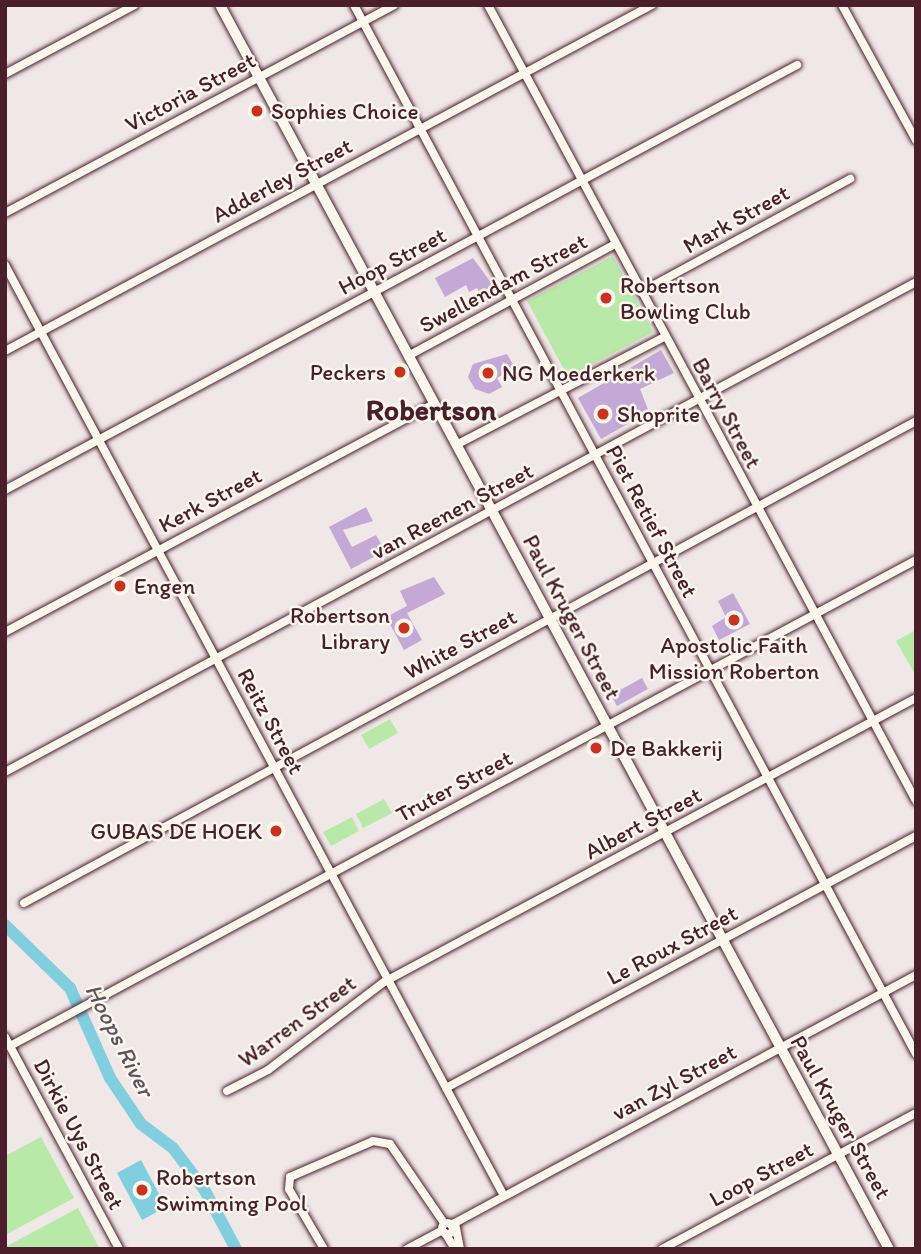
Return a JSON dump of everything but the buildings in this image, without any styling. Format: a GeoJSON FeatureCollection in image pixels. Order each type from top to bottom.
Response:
{"type":"FeatureCollection","features":[{"type":"Feature","properties":{"kind":"street"},"geometry":{"type":"LineString","coordinates":[[5,74],[135,5]]}},
{"type":"Feature","properties":{"kind":"street","name":"Paul Kruger Street"},"geometry":{"type":"LineString","coordinates":[[220,5],[889,1249]]}},
{"type":"Feature","properties":{"kind":"street","name":"Piet Retief Street"},"geometry":{"type":"LineString","coordinates":[[354,5],[916,1054]]}},
{"type":"Feature","properties":{"kind":"street","name":"Victoria Street"},"geometry":{"type":"LineString","coordinates":[[5,213],[394,5]]}},
{"type":"Feature","properties":{"kind":"street","name":"Barry Street"},"geometry":{"type":"LineString","coordinates":[[488,5],[664,337],[916,801]]}},
{"type":"Feature","properties":{"kind":"street","name":"Adderley Street"},"geometry":{"type":"LineString","coordinates":[[5,351],[652,5]]}},
{"type":"Feature","properties":{"kind":"street"},"geometry":{"type":"LineString","coordinates":[[842,5],[916,140]]}},
{"type":"Feature","properties":{"kind":"street","name":"Hoop Street"},"geometry":{"type":"LineString","coordinates":[[5,490],[797,65]]}},
{"type":"Feature","properties":{"kind":"street","name":"Mark Street"},"geometry":{"type":"LineString","coordinates":[[641,292],[850,179]]}},
{"type":"Feature","properties":{"kind":"street","name":"Swellendam Street"},"geometry":{"type":"LineString","coordinates":[[408,356],[615,244]]}},
{"type":"Feature","properties":{"kind":"street","name":"Reitz Street"},"geometry":{"type":"LineString","coordinates":[[5,265],[503,1194]]}},
{"type":"Feature","properties":{"kind":"street","name":"van Reenen Street"},"geometry":{"type":"LineString","coordinates":[[5,772],[916,282]]}},
{"type":"Feature","properties":{"kind":"street"},"geometry":{"type":"LineString","coordinates":[[456,445],[664,337]]}},
{"type":"Feature","properties":{"kind":"street","name":"Kerk Street"},"geometry":{"type":"LineString","coordinates":[[5,632],[434,404]]}},
{"type":"Feature","properties":{"kind":"street","name":"White Street"},"geometry":{"type":"LineString","coordinates":[[24,903],[273,766],[916,421]]}},
{"type":"Feature","properties":{"kind":"street","name":"Truter Street"},"geometry":{"type":"LineString","coordinates":[[10,1046],[916,560]]}},
{"type":"Feature","properties":{"kind":"street","name":"Albert Street"},"geometry":{"type":"LineString","coordinates":[[389,980],[916,698]]}},
{"type":"Feature","properties":{"kind":"street","name":"Le Roux Street"},"geometry":{"type":"LineString","coordinates":[[446,1088],[916,836]]}},
{"type":"Feature","properties":{"kind":"street","name":"van Zyl Street"},"geometry":{"type":"LineString","coordinates":[[407,1249],[503,1194],[916,975]]}},
{"type":"Feature","properties":{"kind":"street","name":"Warren Street"},"geometry":{"type":"LineString","coordinates":[[227,1091],[268,1070],[389,980]]}},
{"type":"Feature","properties":{"kind":"street","name":"Dirkie Uys Street"},"geometry":{"type":"LineString","coordinates":[[5,1037],[119,1249]]}},
{"type":"Feature","properties":{"kind":"street","name":"Loop Street"},"geometry":{"type":"LineString","coordinates":[[662,1249],[916,1113]]}},
{"type":"Feature","properties":{"kind":"street"},"geometry":{"type":"LineString","coordinates":[[324,1249],[289,1189],[290,1177],[373,1141],[390,1144],[460,1249]]}},
{"type":"Feature","properties":{"kind":"street"},"geometry":{"type":"LineString","coordinates":[[447,1227],[455,1249]]}},
{"type":"Feature","properties":{"kind":"green space"},"geometry":{"type":"Polygon","coordinates":[[[613,256],[653,332],[568,377],[527,301],[613,256]]]}},
{"type":"Feature","properties":{"kind":"green space"},"geometry":{"type":"Polygon","coordinates":[[[916,630],[916,676],[896,641],[916,630]]]}},
{"type":"Feature","properties":{"kind":"green space"},"geometry":{"type":"Polygon","coordinates":[[[390,719],[398,733],[369,749],[361,735],[390,719]]]}},
{"type":"Feature","properties":{"kind":"green space"},"geometry":{"type":"Polygon","coordinates":[[[384,799],[392,813],[363,828],[356,814],[384,799]]]}},
{"type":"Feature","properties":{"kind":"green space"},"geometry":{"type":"Polygon","coordinates":[[[352,817],[359,831],[331,846],[323,832],[352,817]]]}},
{"type":"Feature","properties":{"kind":"green space"},"geometry":{"type":"Polygon","coordinates":[[[41,1137],[74,1198],[5,1235],[5,1156],[41,1137]]]}},
{"type":"Feature","properties":{"kind":"green space"},"geometry":{"type":"Polygon","coordinates":[[[78,1208],[100,1249],[5,1249],[5,1247],[78,1208]]]}},
{"type":"Feature","properties":{"kind":"water","name":"Robertson Swimming Pool"},"geometry":{"type":"Polygon","coordinates":[[[141,1160],[166,1207],[142,1220],[117,1173],[141,1160]]]}},
{"type":"Feature","properties":{"kind":"waterway","name":"Hoops River"},"geometry":{"type":"LineString","coordinates":[[5,925],[70,988],[110,1078],[141,1124],[173,1148],[204,1189],[236,1249]]}},
{"type":"Feature","properties":{"kind":"place","name":"Sophies Choice"},"geometry":{"type":"Point","coordinates":[257,111]}},
{"type":"Feature","properties":{"kind":"place","name":"Robertson Bowling Club"},"geometry":{"type":"Point","coordinates":[606,298]}},
{"type":"Feature","properties":{"kind":"place","name":"Peckers"},"geometry":{"type":"Point","coordinates":[400,372]}},
{"type":"Feature","properties":{"kind":"place","name":"NG Moederkerk"},"geometry":{"type":"Point","coordinates":[488,373]}},
{"type":"Feature","properties":{"kind":"place","name":"Shoprite"},"geometry":{"type":"Point","coordinates":[603,414]}},
{"type":"Feature","properties":{"kind":"place","name":"Engen"},"geometry":{"type":"Point","coordinates":[120,586]}},
{"type":"Feature","properties":{"kind":"place","name":"Apostolic Faith Mission Roberton"},"geometry":{"type":"Point","coordinates":[734,620]}},
{"type":"Feature","properties":{"kind":"place","name":"Robertson Library"},"geometry":{"type":"Point","coordinates":[404,628]}},
{"type":"Feature","properties":{"kind":"place","name":"De Bakkerij"},"geometry":{"type":"Point","coordinates":[596,748]}},
{"type":"Feature","properties":{"kind":"place","name":"GUBAS DE HOEK"},"geometry":{"type":"Point","coordinates":[276,831]}},
{"type":"Feature","properties":{"kind":"place","name":"Robertson Swimming Pool"},"geometry":{"type":"Point","coordinates":[142,1190]}},
{"type":"Feature","properties":{"kind":"district","name":"Robertson"},"geometry":{"type":"Point","coordinates":[431,410]}}]}
